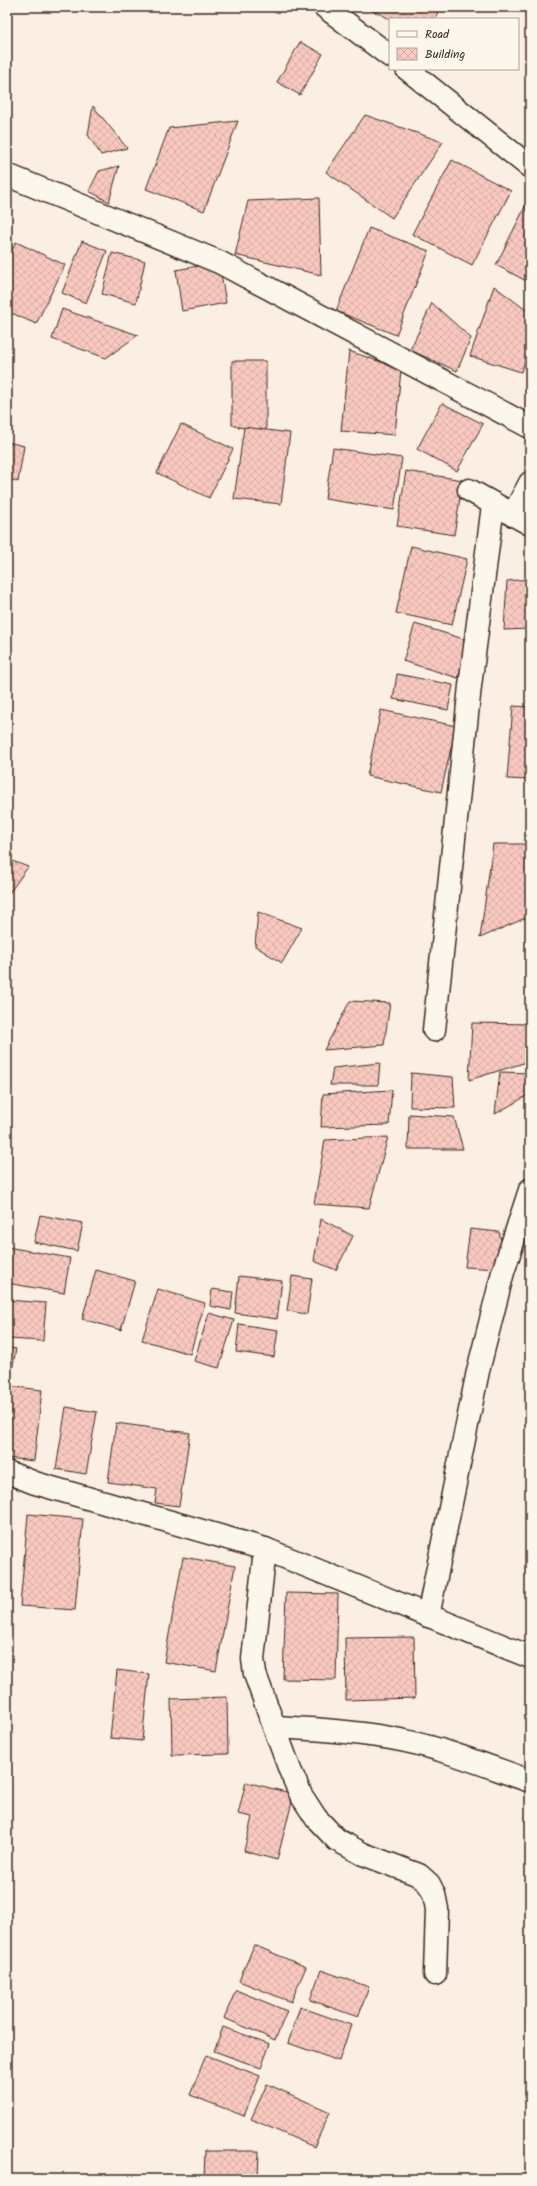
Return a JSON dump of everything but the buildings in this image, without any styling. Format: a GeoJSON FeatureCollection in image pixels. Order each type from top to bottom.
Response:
{"type":"FeatureCollection","features":[{"type":"Feature","properties":{"kind":"street"},"geometry":{"type":"LineString","coordinates":[[325,7],[389,55]]}},
{"type":"Feature","properties":{"kind":"street"},"geometry":{"type":"LineString","coordinates":[[408,70],[530,167]]}},
{"type":"Feature","properties":{"kind":"street"},"geometry":{"type":"LineString","coordinates":[[7,175],[219,262],[530,427]]}},
{"type":"Feature","properties":{"kind":"street"},"geometry":{"type":"LineString","coordinates":[[469,490],[521,520],[530,484]]}},
{"type":"Feature","properties":{"kind":"street"},"geometry":{"type":"LineString","coordinates":[[434,1030],[470,694],[493,505]]}},
{"type":"Feature","properties":{"kind":"street"},"geometry":{"type":"LineString","coordinates":[[428,1616],[478,1371],[503,1272],[530,1190]]}},
{"type":"Feature","properties":{"kind":"street"},"geometry":{"type":"LineString","coordinates":[[7,1472],[35,1483],[265,1548],[530,1657]]}},
{"type":"Feature","properties":{"kind":"street"},"geometry":{"type":"LineString","coordinates":[[265,1548],[253,1659],[255,1674],[301,1795],[316,1818],[337,1840],[363,1854],[419,1875],[429,1884],[434,1894],[437,1908],[435,1974]]}},
{"type":"Feature","properties":{"kind":"street"},"geometry":{"type":"LineString","coordinates":[[274,1727],[344,1732],[390,1738],[435,1748],[530,1781]]}}]}
